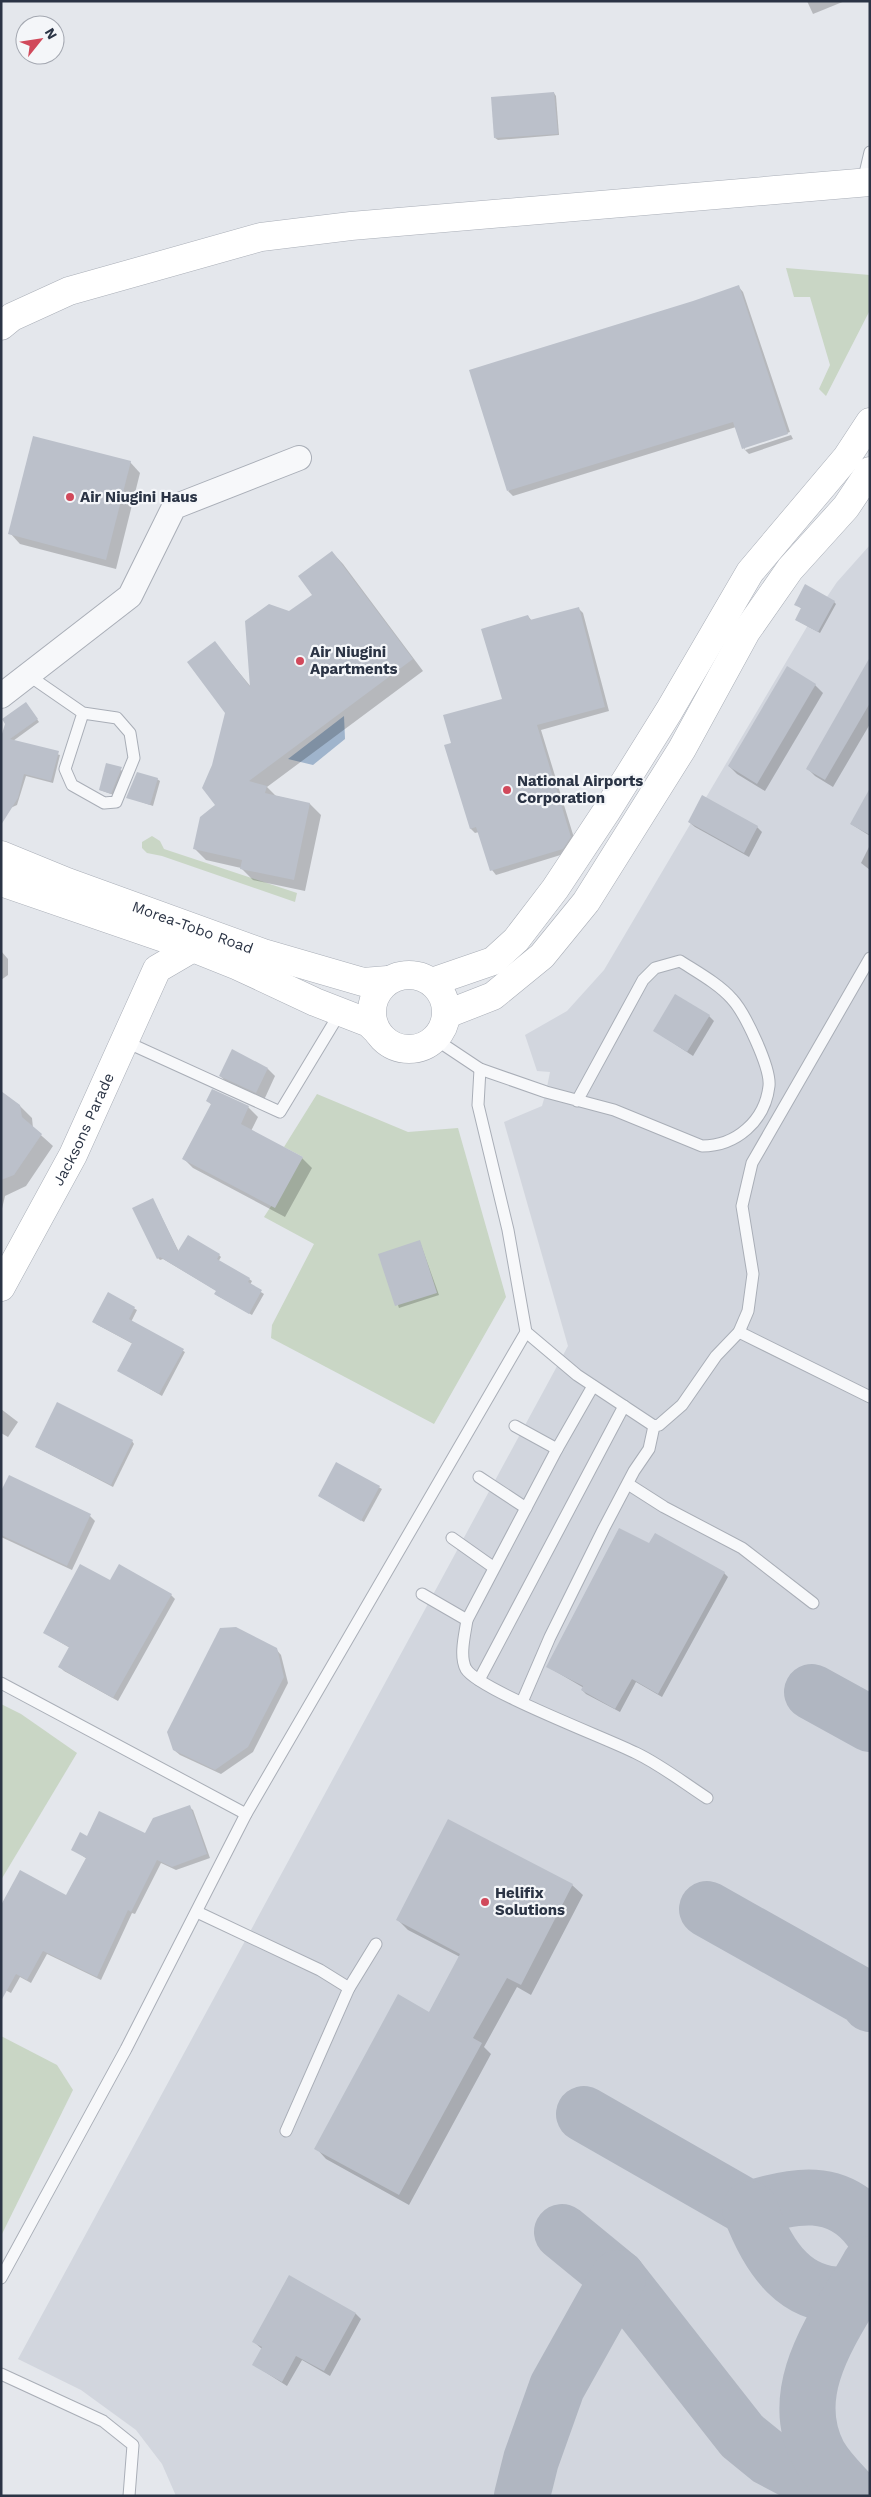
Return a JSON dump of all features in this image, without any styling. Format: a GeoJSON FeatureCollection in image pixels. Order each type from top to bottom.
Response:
{"type":"FeatureCollection","features":[{"type":"Feature","properties":{"kind":"main road"},"geometry":{"type":"LineString","coordinates":[[1,326],[12,317],[69,291],[261,237],[360,225],[867,184]]}},
{"type":"Feature","properties":{"kind":"main road"},"geometry":{"type":"LineString","coordinates":[[432,982],[493,961],[516,940],[555,889],[606,812],[750,572],[848,457],[870,422]]}},
{"type":"Feature","properties":{"kind":"main road"},"geometry":{"type":"LineString","coordinates":[[447,1014],[493,996],[542,956],[586,902],[682,748],[746,632],[790,569],[846,507],[870,471]]}},
{"type":"Feature","properties":{"kind":"main road","name":"Morea-Tobo Road"},"geometry":{"type":"LineString","coordinates":[[1,855],[66,882],[263,953],[363,982],[388,980]]}},
{"type":"Feature","properties":{"kind":"main road","name":"Morea-Tobo Road"},"geometry":{"type":"LineString","coordinates":[[1,882],[193,948],[238,966],[315,1002],[369,1023],[375,1029]]}},
{"type":"Feature","properties":{"kind":"main road"},"geometry":{"type":"LineString","coordinates":[[139,930],[157,969],[193,948]]}},
{"type":"Feature","properties":{"kind":"main road","name":"Jacksons Parade"},"geometry":{"type":"LineString","coordinates":[[1,1287],[73,1155],[157,969]]}},
{"type":"Feature","properties":{"kind":"main road"},"geometry":{"type":"LineString","coordinates":[[402,974],[418,974],[432,982],[443,996],[447,1014],[444,1028],[435,1039],[424,1047],[410,1050],[396,1047],[384,1040],[375,1029],[372,1016],[373,1002],[378,989],[388,980],[402,974]]}},
{"type":"Feature","properties":{"kind":"street"},"geometry":{"type":"LineString","coordinates":[[1,696],[130,596],[174,507],[299,458]]}},
{"type":"Feature","properties":{"kind":"lane"},"geometry":{"type":"LineString","coordinates":[[867,184],[870,152]]}},
{"type":"Feature","properties":{"kind":"lane"},"geometry":{"type":"LineString","coordinates":[[28,675],[84,713],[117,718],[130,733],[134,758],[116,802],[104,803],[72,785],[65,768],[84,713]]}},
{"type":"Feature","properties":{"kind":"lane"},"geometry":{"type":"LineString","coordinates":[[654,1426],[665,1422],[682,1405],[716,1356],[739,1332],[748,1311],[753,1274],[742,1206],[752,1163],[870,958]]}},
{"type":"Feature","properties":{"kind":"lane"},"geometry":{"type":"LineString","coordinates":[[435,1039],[480,1069],[546,1092],[578,1101],[614,1110],[702,1146],[715,1146],[731,1140],[757,1120],[769,1084],[759,1046],[733,999],[680,961],[655,968],[643,980],[578,1101]]}},
{"type":"Feature","properties":{"kind":"lane"},"geometry":{"type":"LineString","coordinates":[[124,1042],[280,1112],[341,1011]]}},
{"type":"Feature","properties":{"kind":"lane"},"geometry":{"type":"LineString","coordinates":[[1,2278],[122,2055],[246,1814],[526,1332],[508,1230],[478,1105],[480,1069]]}},
{"type":"Feature","properties":{"kind":"lane"},"geometry":{"type":"LineString","coordinates":[[526,1332],[593,1386],[654,1426]]}},
{"type":"Feature","properties":{"kind":"lane"},"geometry":{"type":"LineString","coordinates":[[739,1332],[870,1397]]}},
{"type":"Feature","properties":{"kind":"lane"},"geometry":{"type":"LineString","coordinates":[[593,1386],[557,1449],[466,1620],[463,1646],[466,1668],[478,1680],[638,1754],[707,1798]]}},
{"type":"Feature","properties":{"kind":"lane"},"geometry":{"type":"LineString","coordinates":[[478,1680],[624,1406]]}},
{"type":"Feature","properties":{"kind":"lane"},"geometry":{"type":"LineString","coordinates":[[515,1426],[557,1449]]}},
{"type":"Feature","properties":{"kind":"lane"},"geometry":{"type":"LineString","coordinates":[[522,1702],[550,1637],[628,1484],[649,1449],[654,1426]]}},
{"type":"Feature","properties":{"kind":"lane"},"geometry":{"type":"LineString","coordinates":[[479,1478],[526,1508]]}},
{"type":"Feature","properties":{"kind":"lane"},"geometry":{"type":"LineString","coordinates":[[628,1484],[664,1507],[742,1548],[813,1603]]}},
{"type":"Feature","properties":{"kind":"lane"},"geometry":{"type":"LineString","coordinates":[[452,1538],[493,1567]]}},
{"type":"Feature","properties":{"kind":"lane"},"geometry":{"type":"LineString","coordinates":[[422,1594],[466,1620]]}},
{"type":"Feature","properties":{"kind":"lane"},"geometry":{"type":"LineString","coordinates":[[1,1683],[246,1814]]}},
{"type":"Feature","properties":{"kind":"lane"},"geometry":{"type":"LineString","coordinates":[[197,1912],[320,1970],[349,1988]]}},
{"type":"Feature","properties":{"kind":"lane"},"geometry":{"type":"LineString","coordinates":[[286,2131],[349,1988],[376,1944]]}},
{"type":"Feature","properties":{"kind":"lane"},"geometry":{"type":"LineString","coordinates":[[1,2374],[103,2421],[133,2445],[129,2496]]}},
{"type":"Feature","properties":{"kind":"shaded area"},"geometry":{"type":"Polygon","coordinates":[[[870,545],[870,2496],[176,2496],[162,2464],[136,2430],[81,2390],[18,2359],[568,1346],[504,1122],[542,1106],[546,1092],[550,1072],[537,1071],[525,1035],[567,1011],[604,970],[808,625],[837,582],[870,545]]]}},
{"type":"Feature","properties":{"kind":"green space"},"geometry":{"type":"Polygon","coordinates":[[[786,268],[870,275],[870,310],[826,396],[819,389],[830,365],[810,297],[794,297],[786,268]]]}},
{"type":"Feature","properties":{"kind":"green space"},"geometry":{"type":"Polygon","coordinates":[[[152,836],[160,841],[164,849],[297,893],[295,902],[162,856],[147,853],[142,848],[142,842],[152,836]]]}},
{"type":"Feature","properties":{"kind":"green space"},"geometry":{"type":"Polygon","coordinates":[[[317,1094],[408,1132],[458,1128],[506,1297],[434,1424],[271,1338],[272,1325],[314,1244],[264,1217],[303,1157],[284,1147],[317,1094]]]}},
{"type":"Feature","properties":{"kind":"green space"},"geometry":{"type":"Polygon","coordinates":[[[1,1704],[21,1714],[77,1753],[1,1880],[1,1704]]]}},
{"type":"Feature","properties":{"kind":"green space"},"geometry":{"type":"Polygon","coordinates":[[[1,2036],[57,2065],[73,2090],[1,2236],[1,2036]]]}},
{"type":"Feature","properties":{"kind":"water"},"geometry":{"type":"Polygon","coordinates":[[[344,716],[345,739],[313,765],[288,759],[344,716]]]}},
{"type":"Feature","properties":{"kind":"building"},"geometry":{"type":"Polygon","coordinates":[[[554,92],[558,134],[494,138],[491,97],[554,92]]]}},
{"type":"Feature","properties":{"kind":"building"},"geometry":{"type":"Polygon","coordinates":[[[739,285],[788,434],[742,449],[733,422],[507,491],[469,370],[739,285]]]}},
{"type":"Feature","properties":{"kind":"building","name":"Air Niugini Haus"},"geometry":{"type":"Polygon","coordinates":[[[33,436],[131,461],[106,560],[8,534],[33,436]]]}},
{"type":"Feature","properties":{"kind":"building","name":"Air Niugini Apartments"},"geometry":{"type":"Polygon","coordinates":[[[332,551],[413,659],[249,781],[267,786],[265,793],[310,803],[294,880],[240,869],[242,860],[193,849],[200,817],[215,805],[202,788],[212,765],[225,713],[187,662],[215,641],[250,687],[245,621],[269,604],[289,611],[312,595],[298,576],[332,551]]]}},
{"type":"Feature","properties":{"kind":"building"},"geometry":{"type":"Polygon","coordinates":[[[805,584],[835,601],[818,632],[795,620],[801,608],[794,605],[805,584]]]}},
{"type":"Feature","properties":{"kind":"building"},"geometry":{"type":"Polygon","coordinates":[[[579,607],[605,707],[537,725],[571,837],[563,849],[490,871],[476,827],[470,829],[444,745],[451,743],[443,715],[502,699],[481,629],[528,615],[530,620],[579,607]]]}},
{"type":"Feature","properties":{"kind":"building"},"geometry":{"type":"Polygon","coordinates":[[[870,657],[870,703],[825,780],[806,769],[870,657]]]}},
{"type":"Feature","properties":{"kind":"building"},"geometry":{"type":"Polygon","coordinates":[[[787,666],[816,684],[757,784],[728,766],[787,666]]]}},
{"type":"Feature","properties":{"kind":"building"},"geometry":{"type":"Polygon","coordinates":[[[26,702],[38,719],[10,739],[59,751],[51,781],[24,774],[18,798],[1,825],[1,737],[5,724],[2,719],[26,702]]]}},
{"type":"Feature","properties":{"kind":"building"},"geometry":{"type":"Polygon","coordinates":[[[106,763],[122,767],[111,794],[99,790],[106,763]]]}},
{"type":"Feature","properties":{"kind":"building"},"geometry":{"type":"Polygon","coordinates":[[[137,772],[158,778],[150,805],[126,798],[137,772]]]}},
{"type":"Feature","properties":{"kind":"building"},"geometry":{"type":"Polygon","coordinates":[[[870,788],[870,835],[850,824],[870,788]]]}},
{"type":"Feature","properties":{"kind":"building"},"geometry":{"type":"Polygon","coordinates":[[[702,795],[758,826],[744,853],[688,822],[702,795]]]}},
{"type":"Feature","properties":{"kind":"building"},"geometry":{"type":"Polygon","coordinates":[[[675,994],[710,1015],[687,1052],[653,1031],[675,994]]]}},
{"type":"Feature","properties":{"kind":"building"},"geometry":{"type":"Polygon","coordinates":[[[232,1049],[268,1068],[256,1093],[219,1076],[232,1049]]]}},
{"type":"Feature","properties":{"kind":"building"},"geometry":{"type":"Polygon","coordinates":[[[212,1089],[249,1106],[241,1124],[303,1157],[275,1208],[182,1159],[211,1104],[206,1101],[212,1089]]]}},
{"type":"Feature","properties":{"kind":"building"},"geometry":{"type":"Polygon","coordinates":[[[1,1091],[20,1105],[22,1117],[42,1134],[14,1175],[1,1180],[1,1091]]]}},
{"type":"Feature","properties":{"kind":"building"},"geometry":{"type":"Polygon","coordinates":[[[153,1198],[178,1251],[188,1235],[220,1254],[217,1259],[250,1278],[248,1282],[262,1290],[249,1314],[214,1294],[216,1291],[160,1257],[157,1259],[132,1208],[153,1198]]]}},
{"type":"Feature","properties":{"kind":"building"},"geometry":{"type":"Polygon","coordinates":[[[420,1240],[437,1293],[395,1306],[378,1254],[420,1240]]]}},
{"type":"Feature","properties":{"kind":"building"},"geometry":{"type":"Polygon","coordinates":[[[108,1292],[135,1307],[129,1319],[184,1349],[159,1394],[117,1371],[132,1343],[92,1322],[108,1292]]]}},
{"type":"Feature","properties":{"kind":"building"},"geometry":{"type":"Polygon","coordinates":[[[57,1402],[133,1440],[111,1485],[35,1447],[57,1402]]]}},
{"type":"Feature","properties":{"kind":"building"},"geometry":{"type":"Polygon","coordinates":[[[336,1462],[380,1486],[361,1521],[318,1496],[336,1462]]]}},
{"type":"Feature","properties":{"kind":"building"},"geometry":{"type":"Polygon","coordinates":[[[9,1475],[91,1514],[67,1566],[1,1535],[1,1491],[9,1475]]]}},
{"type":"Feature","properties":{"kind":"building"},"geometry":{"type":"Polygon","coordinates":[[[619,1528],[649,1543],[655,1533],[725,1572],[658,1694],[632,1679],[615,1709],[581,1690],[583,1686],[546,1667],[619,1528]]]}},
{"type":"Feature","properties":{"kind":"building"},"geometry":{"type":"Polygon","coordinates":[[[80,1564],[110,1580],[119,1564],[172,1594],[113,1698],[58,1667],[69,1647],[43,1633],[80,1564]]]}},
{"type":"Feature","properties":{"kind":"building"},"geometry":{"type":"Polygon","coordinates":[[[236,1627],[277,1648],[284,1677],[248,1747],[215,1770],[173,1750],[167,1732],[220,1628],[236,1627]]]}},
{"type":"Feature","properties":{"kind":"building"},"geometry":{"type":"Polygon","coordinates":[[[190,1805],[207,1854],[172,1867],[157,1860],[131,1912],[128,1910],[97,1977],[43,1951],[27,1980],[16,1974],[1,2001],[1,1905],[20,1870],[66,1895],[86,1858],[71,1850],[80,1832],[87,1836],[99,1811],[145,1833],[153,1818],[190,1805]]]}},
{"type":"Feature","properties":{"kind":"building"},"geometry":{"type":"Polygon","coordinates":[[[448,1819],[573,1884],[521,1985],[507,1978],[473,2038],[482,2043],[399,2195],[314,2149],[398,1994],[429,2012],[460,1954],[396,1920],[448,1819]]]}},
{"type":"Feature","properties":{"kind":"building"},"geometry":{"type":"Polygon","coordinates":[[[289,2275],[356,2313],[324,2371],[296,2356],[282,2382],[252,2365],[262,2347],[252,2342],[289,2275]]]}},
{"type":"Feature","properties":{"kind":"taxiway"},"geometry":{"type":"LineString","coordinates":[[812,1692],[870,1724]]}},
{"type":"Feature","properties":{"kind":"taxiway"},"geometry":{"type":"LineString","coordinates":[[707,1909],[869,2000],[870,2004]]}},
{"type":"Feature","properties":{"kind":"taxiway"},"geometry":{"type":"LineString","coordinates":[[584,2114],[750,2209],[782,2200],[798,2198],[829,2200],[844,2206],[857,2215],[870,2229]]}},
{"type":"Feature","properties":{"kind":"taxiway"},"geometry":{"type":"LineString","coordinates":[[750,2209],[757,2227],[776,2259],[800,2283],[816,2291],[834,2295],[854,2294]]}},
{"type":"Feature","properties":{"kind":"taxiway"},"geometry":{"type":"LineString","coordinates":[[562,2232],[618,2278],[742,2436],[769,2458],[841,2496]]}},
{"type":"Feature","properties":{"kind":"taxiway"},"geometry":{"type":"LineString","coordinates":[[853,2496],[831,2472],[819,2455],[810,2430],[807,2404],[811,2380],[819,2355],[870,2264]]}},
{"type":"Feature","properties":{"kind":"taxiway"},"geometry":{"type":"LineString","coordinates":[[522,2496],[531,2460],[557,2387],[618,2278]]}},
{"type":"Feature","properties":{"kind":"place","name":"Air Niugini Haus"},"geometry":{"type":"Point","coordinates":[70,497]}},
{"type":"Feature","properties":{"kind":"place","name":"Air Niugini Apartments"},"geometry":{"type":"Point","coordinates":[300,661]}},
{"type":"Feature","properties":{"kind":"place","name":"National Airports Corporation"},"geometry":{"type":"Point","coordinates":[507,790]}},
{"type":"Feature","properties":{"kind":"place","name":"Helifix Solutions"},"geometry":{"type":"Point","coordinates":[485,1902]}}]}
